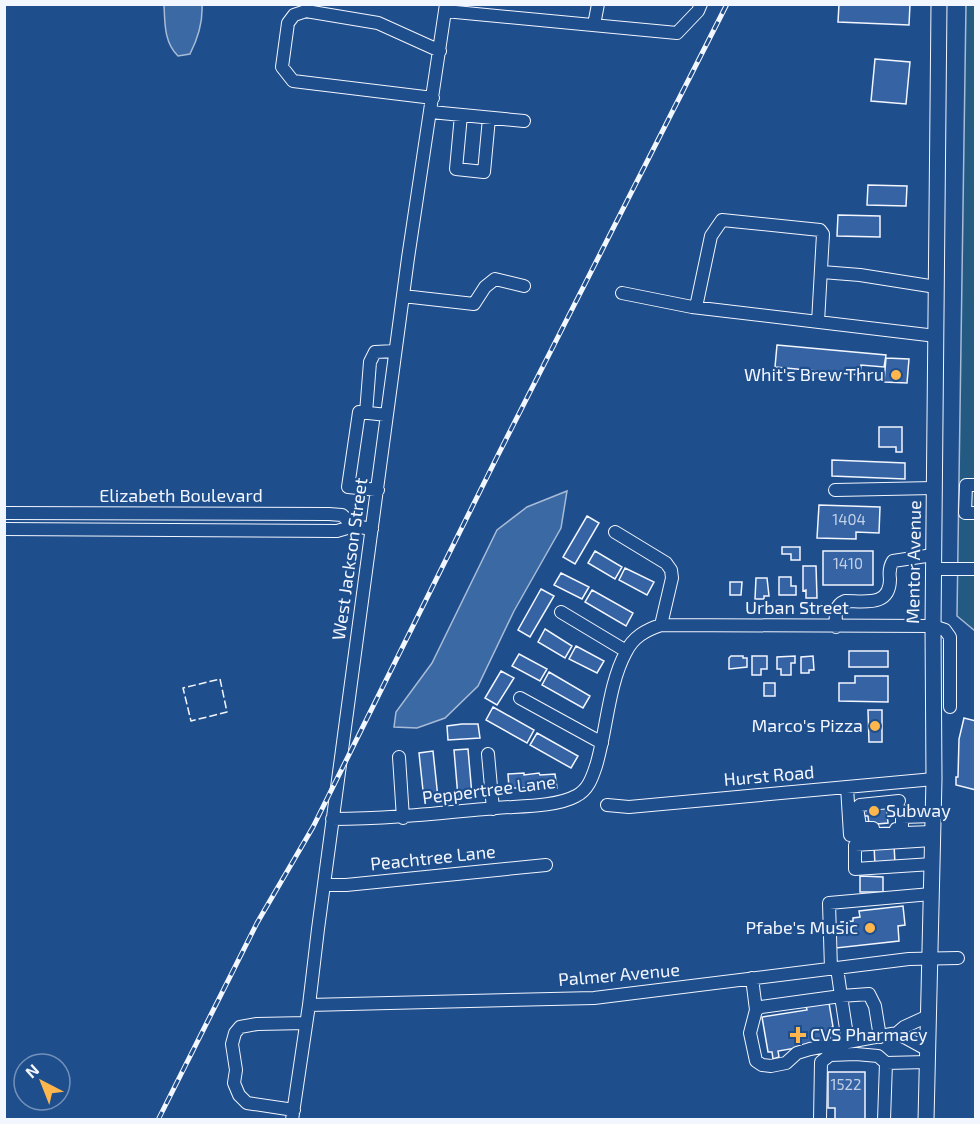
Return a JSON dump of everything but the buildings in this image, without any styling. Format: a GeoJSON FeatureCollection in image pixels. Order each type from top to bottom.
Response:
{"type":"FeatureCollection","features":[{"type":"Feature","properties":{"kind":"main road","name":"Mentor Avenue"},"geometry":{"type":"LineString","coordinates":[[926,1119],[934,779],[933,562],[939,4]]}},
{"type":"Feature","properties":{"kind":"street"},"geometry":{"type":"LineString","coordinates":[[594,25],[598,4]]}},
{"type":"Feature","properties":{"kind":"street"},"geometry":{"type":"LineString","coordinates":[[446,8],[677,33],[698,11],[701,4]]}},
{"type":"Feature","properties":{"kind":"street","name":"West Jackson Street"},"geometry":{"type":"LineString","coordinates":[[293,1115],[403,296],[446,8]]}},
{"type":"Feature","properties":{"kind":"street"},"geometry":{"type":"LineString","coordinates":[[433,98],[293,81],[282,67],[288,23],[294,15],[306,11],[378,23],[440,51]]}},
{"type":"Feature","properties":{"kind":"street"},"geometry":{"type":"LineString","coordinates":[[431,112],[524,121]]}},
{"type":"Feature","properties":{"kind":"street"},"geometry":{"type":"LineString","coordinates":[[461,115],[456,169],[484,172],[489,118]]}},
{"type":"Feature","properties":{"kind":"street"},"geometry":{"type":"LineString","coordinates":[[696,307],[711,236],[722,220],[819,230],[823,234],[818,322]]}},
{"type":"Feature","properties":{"kind":"street"},"geometry":{"type":"LineString","coordinates":[[822,272],[860,275],[936,287]]}},
{"type":"Feature","properties":{"kind":"street"},"geometry":{"type":"LineString","coordinates":[[403,296],[474,304],[485,287],[495,279],[524,286]]}},
{"type":"Feature","properties":{"kind":"street"},"geometry":{"type":"LineString","coordinates":[[622,293],[696,307],[936,336]]}},
{"type":"Feature","properties":{"kind":"street"},"geometry":{"type":"LineString","coordinates":[[366,413],[370,362],[375,352],[396,351]]}},
{"type":"Feature","properties":{"kind":"street"},"geometry":{"type":"LineString","coordinates":[[378,490],[348,486],[359,412],[387,415]]}},
{"type":"Feature","properties":{"kind":"street"},"geometry":{"type":"LineString","coordinates":[[975,485],[966,485],[965,513],[975,513]]}},
{"type":"Feature","properties":{"kind":"street"},"geometry":{"type":"LineString","coordinates":[[835,490],[934,488]]}},
{"type":"Feature","properties":{"kind":"street","name":"Elizabeth Boulevard"},"geometry":{"type":"LineString","coordinates":[[4,513],[329,514],[342,515],[354,526]]}},
{"type":"Feature","properties":{"kind":"street","name":"Elizabeth Boulevard"},"geometry":{"type":"LineString","coordinates":[[4,529],[338,531],[354,526],[372,529]]}},
{"type":"Feature","properties":{"kind":"street"},"geometry":{"type":"LineString","coordinates":[[615,532],[666,563],[671,570],[672,578],[661,625]]}},
{"type":"Feature","properties":{"kind":"street"},"geometry":{"type":"LineString","coordinates":[[836,627],[836,610],[840,603],[877,600],[888,594],[890,589],[889,567],[893,561],[933,562],[975,569]]}},
{"type":"Feature","properties":{"kind":"street"},"geometry":{"type":"LineString","coordinates":[[561,612],[626,651]]}},
{"type":"Feature","properties":{"kind":"street","name":"Peppertree Lane"},"geometry":{"type":"LineString","coordinates":[[332,819],[403,818],[558,801],[577,796],[586,789],[592,778],[626,651],[635,639],[647,630],[661,625]]}},
{"type":"Feature","properties":{"kind":"street","name":"Urban Street"},"geometry":{"type":"LineString","coordinates":[[661,625],[933,626]]}},
{"type":"Feature","properties":{"kind":"street"},"geometry":{"type":"LineString","coordinates":[[933,626],[945,630],[950,637],[950,707]]}},
{"type":"Feature","properties":{"kind":"street"},"geometry":{"type":"LineString","coordinates":[[933,678],[949,681]]}},
{"type":"Feature","properties":{"kind":"street"},"geometry":{"type":"LineString","coordinates":[[520,698],[602,742]]}},
{"type":"Feature","properties":{"kind":"street"},"geometry":{"type":"LineString","coordinates":[[488,754],[493,809]]}},
{"type":"Feature","properties":{"kind":"street"},"geometry":{"type":"LineString","coordinates":[[399,757],[403,818]]}},
{"type":"Feature","properties":{"kind":"street","name":"Hurst Road"},"geometry":{"type":"LineString","coordinates":[[607,805],[629,807],[934,779]]}},
{"type":"Feature","properties":{"kind":"street"},"geometry":{"type":"LineString","coordinates":[[847,787],[850,835],[902,832],[932,836]]}},
{"type":"Feature","properties":{"kind":"street"},"geometry":{"type":"LineString","coordinates":[[848,801],[892,797],[899,801],[902,832]]}},
{"type":"Feature","properties":{"kind":"street"},"geometry":{"type":"LineString","coordinates":[[899,801],[860,805],[857,808],[858,823],[863,828],[881,827],[888,830],[898,829],[902,832]]}},
{"type":"Feature","properties":{"kind":"street"},"geometry":{"type":"LineString","coordinates":[[902,817],[933,816]]}},
{"type":"Feature","properties":{"kind":"street"},"geometry":{"type":"LineString","coordinates":[[932,836],[855,845],[855,869],[932,864]]}},
{"type":"Feature","properties":{"kind":"street","name":"Peachtree Lane"},"geometry":{"type":"LineString","coordinates":[[324,885],[346,885],[546,864]]}},
{"type":"Feature","properties":{"kind":"street"},"geometry":{"type":"LineString","coordinates":[[856,1054],[834,968],[829,903],[931,894]]}},
{"type":"Feature","properties":{"kind":"street","name":"Palmer Avenue"},"geometry":{"type":"LineString","coordinates":[[309,1005],[594,998],[834,968],[930,958],[958,958]]}},
{"type":"Feature","properties":{"kind":"street"},"geometry":{"type":"LineString","coordinates":[[752,978],[756,1010]]}},
{"type":"Feature","properties":{"kind":"street"},"geometry":{"type":"LineString","coordinates":[[880,1037],[875,1006],[868,994],[761,1007],[753,1016],[750,1033],[756,1061],[762,1065],[771,1066],[786,1063],[797,1053],[852,1041],[880,1037],[897,1033],[904,1027],[928,1016]]}},
{"type":"Feature","properties":{"kind":"street"},"geometry":{"type":"LineString","coordinates":[[293,1115],[247,1103],[239,1095],[234,1083],[236,1070],[232,1044],[235,1033],[240,1027],[257,1024],[306,1023]]}},
{"type":"Feature","properties":{"kind":"street"},"geometry":{"type":"LineString","coordinates":[[897,1033],[927,1056]]}},
{"type":"Feature","properties":{"kind":"street"},"geometry":{"type":"LineString","coordinates":[[820,1119],[821,1062],[830,1055],[856,1054],[878,1056],[886,1063]]}},
{"type":"Feature","properties":{"kind":"street"},"geometry":{"type":"LineString","coordinates":[[886,1063],[927,1056]]}},
{"type":"Feature","properties":{"kind":"street"},"geometry":{"type":"LineString","coordinates":[[884,1119],[886,1063]]}},
{"type":"Feature","properties":{"kind":"shaded area"},"geometry":{"type":"Polygon","coordinates":[[[975,4],[975,631],[957,616],[966,5],[975,4]]]}},
{"type":"Feature","properties":{"kind":"shaded area"},"geometry":{"type":"Polygon","coordinates":[[[164,5],[202,5],[202,18],[190,54],[178,56],[173,51],[166,32],[164,5]]]}},
{"type":"Feature","properties":{"kind":"shaded area"},"geometry":{"type":"Polygon","coordinates":[[[567,491],[561,528],[514,611],[478,686],[445,718],[417,728],[394,727],[396,712],[432,663],[497,530],[527,507],[567,491]]]}},
{"type":"Feature","properties":{"kind":"railway"},"geometry":{"type":"LineString","coordinates":[[158,1120],[257,923],[313,827],[497,457],[727,4]]}},
{"type":"Feature","properties":{"kind":"fence"},"geometry":{"type":"LineString","coordinates":[[220,679],[227,712],[191,721],[183,688],[220,679]]}},
{"type":"Feature","properties":{"kind":"place","name":"Whit's Brew Thru"},"geometry":{"type":"Point","coordinates":[896,375]}},
{"type":"Feature","properties":{"kind":"place","name":"Marco's Pizza"},"geometry":{"type":"Point","coordinates":[875,726]}},
{"type":"Feature","properties":{"kind":"place","name":"Subway"},"geometry":{"type":"Point","coordinates":[874,811]}},
{"type":"Feature","properties":{"kind":"place","name":"Pfabe's Music"},"geometry":{"type":"Point","coordinates":[870,928]}},
{"type":"Feature","properties":{"kind":"place","name":"CVS Pharmacy"},"geometry":{"type":"Point","coordinates":[798,1035]}}]}
